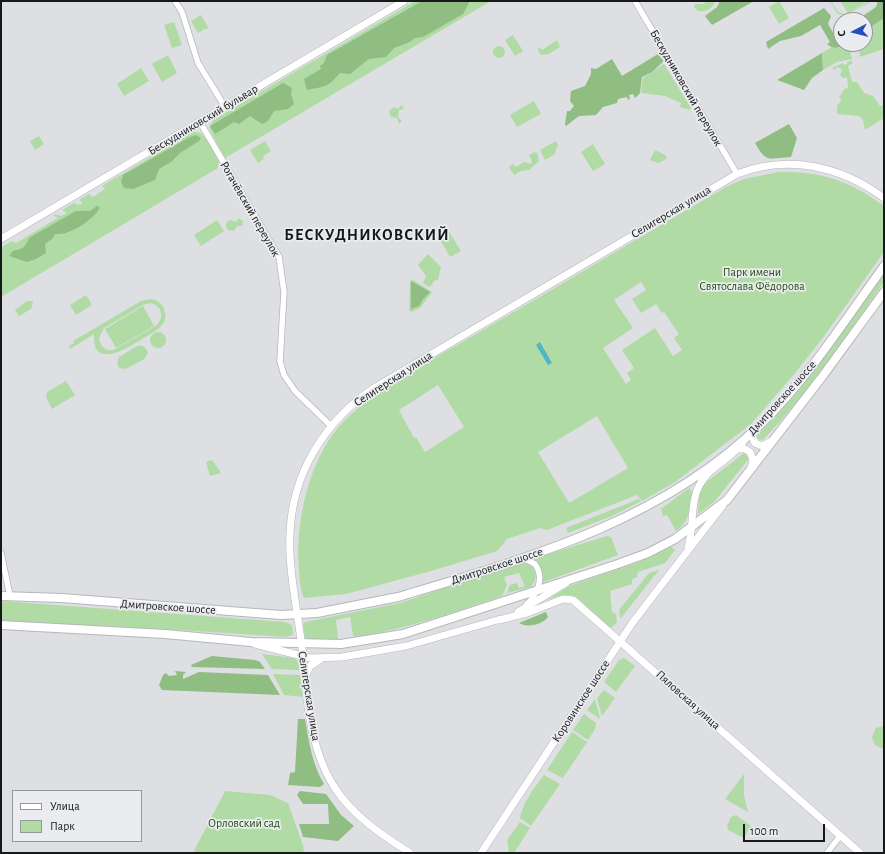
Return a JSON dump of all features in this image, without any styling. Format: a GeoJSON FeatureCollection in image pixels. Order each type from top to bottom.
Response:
{"type":"FeatureCollection","features":[{"type":"Feature","properties":{"kind":"main road","name":"Дмитровское шоссе"},"geometry":{"type":"LineString","coordinates":[[1,596],[262,614],[297,614],[370,603],[398,597],[572,541],[625,518],[682,486],[747,437],[793,390],[821,355],[884,266]]}},
{"type":"Feature","properties":{"kind":"main road","name":"Дмитровское шоссе"},"geometry":{"type":"LineString","coordinates":[[1,626],[165,634],[251,642],[341,644],[374,640],[404,634],[648,553],[692,528],[727,500],[884,292]]}},
{"type":"Feature","properties":{"kind":"street"},"geometry":{"type":"LineString","coordinates":[[175,1],[182,12],[198,63],[225,107]]}},
{"type":"Feature","properties":{"kind":"street","name":"Бескудниковский бульвар"},"geometry":{"type":"LineString","coordinates":[[1,239],[404,1]]}},
{"type":"Feature","properties":{"kind":"street","name":"Бескудниковский переулок"},"geometry":{"type":"LineString","coordinates":[[635,1],[737,174]]}},
{"type":"Feature","properties":{"kind":"street","name":"Рогачёвский переулок"},"geometry":{"type":"LineString","coordinates":[[200,122],[279,257],[284,292],[280,361],[284,375],[295,391],[331,426]]}},
{"type":"Feature","properties":{"kind":"street","name":"Селигерская улица"},"geometry":{"type":"LineString","coordinates":[[410,853],[361,818],[335,788],[324,766],[315,742],[302,656],[290,535],[293,506],[305,468],[331,426],[357,400],[374,388],[737,174],[769,166],[791,164],[816,166],[853,178],[884,198]]}},
{"type":"Feature","properties":{"kind":"street"},"geometry":{"type":"LineString","coordinates":[[756,428],[752,438],[757,445],[766,445],[774,439]]}},
{"type":"Feature","properties":{"kind":"street"},"geometry":{"type":"LineString","coordinates":[[692,528],[695,499],[699,486],[706,476],[739,449],[747,437]]}},
{"type":"Feature","properties":{"kind":"street"},"geometry":{"type":"LineString","coordinates":[[730,451],[739,449],[747,450],[752,454],[753,460],[751,468]]}},
{"type":"Feature","properties":{"kind":"street","name":"Коровинское шоссе"},"geometry":{"type":"LineString","coordinates":[[481,853],[620,640],[727,500]]}},
{"type":"Feature","properties":{"kind":"street","name":"Коровинское шоссе"},"geometry":{"type":"LineString","coordinates":[[685,553],[692,528]]}},
{"type":"Feature","properties":{"kind":"street"},"geometry":{"type":"LineString","coordinates":[[1,553],[10,596]]}},
{"type":"Feature","properties":{"kind":"street"},"geometry":{"type":"LineString","coordinates":[[516,559],[527,559],[536,566],[539,577],[537,591],[532,599],[520,611]]}},
{"type":"Feature","properties":{"kind":"street"},"geometry":{"type":"LineString","coordinates":[[251,642],[302,656],[322,658],[372,653],[406,646],[499,620],[520,611],[575,578]]}},
{"type":"Feature","properties":{"kind":"street","name":"Пяловская улица"},"geometry":{"type":"LineString","coordinates":[[499,620],[527,613],[556,601],[569,598],[580,604],[603,627],[620,640],[860,853]]}},
{"type":"Feature","properties":{"kind":"street"},"geometry":{"type":"LineString","coordinates":[[305,677],[310,666],[322,658]]}},
{"type":"Feature","properties":{"kind":"street"},"geometry":{"type":"LineString","coordinates":[[828,853],[840,836]]}},
{"type":"Feature","properties":{"kind":"green space"},"geometry":{"type":"Polygon","coordinates":[[[415,1],[491,1],[225,158],[209,128],[213,120],[415,1]]]}},
{"type":"Feature","properties":{"kind":"green space"},"geometry":{"type":"Polygon","coordinates":[[[422,1],[470,1],[463,14],[423,37],[415,38],[410,42],[394,48],[386,57],[369,59],[350,74],[340,73],[326,86],[307,90],[304,79],[321,69],[320,66],[324,63],[327,55],[422,1]]]}},
{"type":"Feature","properties":{"kind":"green space"},"geometry":{"type":"Polygon","coordinates":[[[709,1],[715,1],[713,6],[707,10],[698,11],[694,7],[695,4],[702,4],[709,1]]]}},
{"type":"Feature","properties":{"kind":"green space"},"geometry":{"type":"Polygon","coordinates":[[[720,1],[754,1],[712,25],[705,16],[717,7],[720,1]]]}},
{"type":"Feature","properties":{"kind":"green space"},"geometry":{"type":"Polygon","coordinates":[[[779,1],[789,18],[779,24],[769,7],[779,1]]]}},
{"type":"Feature","properties":{"kind":"green space"},"geometry":{"type":"Polygon","coordinates":[[[830,1],[838,12],[836,12],[830,1]]]}},
{"type":"Feature","properties":{"kind":"green space"},"geometry":{"type":"Polygon","coordinates":[[[840,1],[867,1],[850,12],[847,12],[840,1]]]}},
{"type":"Feature","properties":{"kind":"green space"},"geometry":{"type":"Polygon","coordinates":[[[869,1],[872,1],[851,12],[850,12],[869,1]]]}},
{"type":"Feature","properties":{"kind":"green space"},"geometry":{"type":"Polygon","coordinates":[[[878,1],[884,1],[884,18],[873,26],[873,12],[869,12],[876,7],[878,1]]]}},
{"type":"Feature","properties":{"kind":"green space"},"geometry":{"type":"Polygon","coordinates":[[[824,8],[831,16],[828,24],[833,33],[833,47],[827,44],[830,42],[820,25],[801,36],[780,41],[768,49],[766,42],[824,8]]]}},
{"type":"Feature","properties":{"kind":"green space"},"geometry":{"type":"Polygon","coordinates":[[[201,15],[209,29],[205,29],[198,33],[191,21],[201,15]]]}},
{"type":"Feature","properties":{"kind":"green space"},"geometry":{"type":"Polygon","coordinates":[[[884,18],[884,49],[860,57],[859,52],[873,52],[873,26],[884,18]]]}},
{"type":"Feature","properties":{"kind":"green space"},"geometry":{"type":"Polygon","coordinates":[[[174,22],[182,45],[172,48],[164,25],[174,22]]]}},
{"type":"Feature","properties":{"kind":"green space"},"geometry":{"type":"Polygon","coordinates":[[[513,35],[523,51],[515,56],[505,40],[513,35]]]}},
{"type":"Feature","properties":{"kind":"green space"},"geometry":{"type":"Polygon","coordinates":[[[557,40],[560,47],[549,54],[541,55],[537,49],[540,48],[542,50],[557,40]]]}},
{"type":"Feature","properties":{"kind":"green space"},"geometry":{"type":"Polygon","coordinates":[[[499,46],[503,48],[505,52],[503,56],[499,58],[495,56],[493,52],[495,48],[499,46]]]}},
{"type":"Feature","properties":{"kind":"green space"},"geometry":{"type":"Polygon","coordinates":[[[832,47],[833,52],[850,52],[852,59],[837,62],[823,70],[822,53],[832,47]]]}},
{"type":"Feature","properties":{"kind":"green space"},"geometry":{"type":"Polygon","coordinates":[[[822,53],[823,70],[812,78],[804,90],[777,80],[822,53]]]}},
{"type":"Feature","properties":{"kind":"green space"},"geometry":{"type":"Polygon","coordinates":[[[658,54],[664,61],[652,72],[642,77],[640,93],[635,98],[633,94],[629,95],[630,99],[628,100],[627,97],[618,99],[617,103],[603,107],[596,115],[579,116],[566,126],[567,111],[570,111],[574,106],[570,101],[571,91],[585,86],[591,74],[591,68],[596,69],[612,59],[622,76],[658,54]]]}},
{"type":"Feature","properties":{"kind":"green space"},"geometry":{"type":"Polygon","coordinates":[[[168,55],[177,73],[162,82],[152,64],[168,55]]]}},
{"type":"Feature","properties":{"kind":"green space"},"geometry":{"type":"Polygon","coordinates":[[[852,61],[852,64],[848,66],[852,82],[857,82],[864,93],[873,96],[880,106],[884,106],[884,118],[865,130],[863,120],[859,116],[837,114],[837,106],[842,99],[839,98],[844,89],[848,88],[847,77],[843,78],[840,75],[842,70],[838,67],[834,70],[832,68],[852,61]]]}},
{"type":"Feature","properties":{"kind":"green space"},"geometry":{"type":"Polygon","coordinates":[[[664,64],[691,108],[690,110],[680,107],[681,103],[665,96],[641,93],[643,78],[664,64]]]}},
{"type":"Feature","properties":{"kind":"green space"},"geometry":{"type":"Polygon","coordinates":[[[141,68],[149,81],[124,96],[117,84],[141,68]]]}},
{"type":"Feature","properties":{"kind":"green space"},"geometry":{"type":"Polygon","coordinates":[[[283,83],[292,88],[291,94],[294,104],[288,109],[274,111],[268,121],[262,124],[250,116],[239,124],[234,122],[215,134],[210,126],[283,83]]]}},
{"type":"Feature","properties":{"kind":"green space"},"geometry":{"type":"Polygon","coordinates":[[[534,101],[541,114],[517,127],[510,115],[534,101]]]}},
{"type":"Feature","properties":{"kind":"green space"},"geometry":{"type":"Polygon","coordinates":[[[402,105],[404,109],[399,110],[398,117],[402,121],[399,124],[397,118],[391,117],[389,111],[394,107],[399,109],[402,105]]]}},
{"type":"Feature","properties":{"kind":"green space"},"geometry":{"type":"Polygon","coordinates":[[[789,124],[797,138],[791,157],[773,159],[762,154],[755,143],[789,124]]]}},
{"type":"Feature","properties":{"kind":"green space"},"geometry":{"type":"Polygon","coordinates":[[[192,132],[197,132],[205,137],[219,161],[218,168],[1,297],[1,248],[11,241],[16,243],[58,218],[53,215],[55,214],[61,216],[67,213],[62,210],[74,203],[79,205],[83,203],[79,200],[89,194],[93,197],[105,189],[102,186],[192,132]]]}},
{"type":"Feature","properties":{"kind":"green space"},"geometry":{"type":"Polygon","coordinates":[[[196,135],[201,138],[199,141],[159,169],[155,180],[133,189],[124,188],[121,182],[123,175],[196,135]]]}},
{"type":"Feature","properties":{"kind":"green space"},"geometry":{"type":"Polygon","coordinates":[[[39,136],[44,144],[35,150],[30,141],[39,136]]]}},
{"type":"Feature","properties":{"kind":"green space"},"geometry":{"type":"Polygon","coordinates":[[[265,141],[271,151],[263,156],[264,159],[258,163],[250,150],[265,141]]]}},
{"type":"Feature","properties":{"kind":"green space"},"geometry":{"type":"Polygon","coordinates":[[[556,141],[558,145],[554,155],[545,160],[540,150],[556,141]]]}},
{"type":"Feature","properties":{"kind":"green space"},"geometry":{"type":"Polygon","coordinates":[[[593,144],[605,164],[593,171],[581,152],[593,144]]]}},
{"type":"Feature","properties":{"kind":"green space"},"geometry":{"type":"Polygon","coordinates":[[[655,150],[667,156],[665,160],[658,163],[650,160],[655,150]]]}},
{"type":"Feature","properties":{"kind":"green space"},"geometry":{"type":"Polygon","coordinates":[[[535,152],[537,153],[539,161],[529,170],[521,171],[514,175],[509,167],[513,164],[516,167],[524,162],[531,164],[532,161],[529,155],[535,152]]]}},
{"type":"Feature","properties":{"kind":"green space","name":"Парк имени Святослава Фёдорова"},"geometry":{"type":"Polygon","coordinates":[[[779,172],[808,173],[834,179],[847,184],[884,206],[884,252],[822,339],[751,424],[675,482],[642,501],[637,495],[547,530],[540,528],[507,539],[497,551],[431,571],[346,594],[304,598],[300,585],[298,551],[302,511],[313,471],[332,436],[344,421],[375,395],[410,372],[726,187],[744,179],[779,172]],[[641,282],[614,300],[633,328],[603,348],[626,384],[631,380],[627,373],[634,368],[622,350],[655,328],[673,356],[682,350],[674,338],[679,334],[664,312],[662,313],[656,304],[641,313],[632,299],[646,290],[641,282]],[[438,385],[399,410],[414,438],[416,437],[425,452],[464,427],[438,385]],[[597,416],[538,452],[569,503],[628,468],[597,416]]]}},
{"type":"Feature","properties":{"kind":"green space"},"geometry":{"type":"Polygon","coordinates":[[[97,206],[100,207],[91,219],[66,233],[55,234],[52,239],[45,244],[46,253],[36,259],[27,262],[9,256],[13,251],[23,247],[29,238],[76,211],[90,211],[97,206]]]}},
{"type":"Feature","properties":{"kind":"green space"},"geometry":{"type":"Polygon","coordinates":[[[239,218],[243,221],[242,226],[237,226],[234,231],[228,230],[226,226],[227,222],[231,220],[236,222],[239,218]]]}},
{"type":"Feature","properties":{"kind":"green space"},"geometry":{"type":"Polygon","coordinates":[[[217,220],[224,231],[201,246],[194,235],[217,220]]]}},
{"type":"Feature","properties":{"kind":"green space"},"geometry":{"type":"Polygon","coordinates":[[[448,230],[461,251],[450,257],[438,236],[448,230]]]}},
{"type":"Feature","properties":{"kind":"green space"},"geometry":{"type":"Polygon","coordinates":[[[428,254],[441,267],[438,280],[434,281],[429,287],[423,283],[426,276],[418,265],[428,254]]]}},
{"type":"Feature","properties":{"kind":"green space"},"geometry":{"type":"Polygon","coordinates":[[[884,274],[884,282],[796,403],[763,440],[758,439],[757,437],[759,433],[794,396],[810,376],[884,274]]]}},
{"type":"Feature","properties":{"kind":"green space"},"geometry":{"type":"Polygon","coordinates":[[[413,280],[432,292],[420,308],[411,312],[409,310],[410,281],[413,280]]]}},
{"type":"Feature","properties":{"kind":"green space"},"geometry":{"type":"Polygon","coordinates":[[[411,281],[430,292],[419,306],[411,309],[411,281]]]}},
{"type":"Feature","properties":{"kind":"green space"},"geometry":{"type":"Polygon","coordinates":[[[86,295],[92,305],[76,315],[70,305],[86,295]]]}},
{"type":"Feature","properties":{"kind":"green space"},"geometry":{"type":"Polygon","coordinates":[[[150,299],[157,301],[164,309],[165,320],[161,327],[154,332],[125,349],[110,354],[103,354],[98,351],[95,345],[94,334],[70,349],[69,346],[74,343],[73,341],[141,301],[150,299]],[[150,303],[143,305],[104,328],[99,338],[100,344],[108,350],[114,350],[157,325],[161,318],[161,311],[154,304],[150,303]]]}},
{"type":"Feature","properties":{"kind":"green space"},"geometry":{"type":"Polygon","coordinates":[[[27,301],[33,302],[31,309],[19,316],[15,310],[27,301]]]}},
{"type":"Feature","properties":{"kind":"green space"},"geometry":{"type":"Polygon","coordinates":[[[143,306],[154,326],[116,348],[105,329],[143,306]]]}},
{"type":"Feature","properties":{"kind":"green space"},"geometry":{"type":"Polygon","coordinates":[[[158,332],[165,337],[166,340],[161,347],[158,348],[151,343],[150,340],[155,333],[158,332]]]}},
{"type":"Feature","properties":{"kind":"green space"},"geometry":{"type":"Polygon","coordinates":[[[137,346],[144,347],[147,351],[148,353],[144,359],[126,369],[119,368],[117,363],[119,357],[137,346]]]}},
{"type":"Feature","properties":{"kind":"green space"},"geometry":{"type":"Polygon","coordinates":[[[66,381],[75,395],[52,409],[46,397],[47,392],[66,381]]]}},
{"type":"Feature","properties":{"kind":"green space"},"geometry":{"type":"Polygon","coordinates":[[[744,453],[749,458],[747,461],[714,502],[698,514],[699,496],[704,484],[744,453]]]}},
{"type":"Feature","properties":{"kind":"green space"},"geometry":{"type":"Polygon","coordinates":[[[212,460],[221,473],[210,476],[206,462],[212,460]]]}},
{"type":"Feature","properties":{"kind":"green space"},"geometry":{"type":"Polygon","coordinates":[[[689,488],[692,492],[691,504],[687,519],[676,531],[667,515],[663,516],[661,509],[689,488]]]}},
{"type":"Feature","properties":{"kind":"green space"},"geometry":{"type":"Polygon","coordinates":[[[639,499],[641,501],[612,516],[568,533],[566,528],[639,499]]]}},
{"type":"Feature","properties":{"kind":"green space"},"geometry":{"type":"Polygon","coordinates":[[[607,536],[611,537],[618,555],[541,583],[541,569],[532,559],[607,536]]]}},
{"type":"Feature","properties":{"kind":"green space"},"geometry":{"type":"Polygon","coordinates":[[[671,547],[675,550],[665,563],[638,572],[637,577],[632,579],[632,584],[610,591],[612,612],[616,614],[617,622],[611,628],[604,625],[581,601],[571,595],[565,595],[547,600],[569,586],[639,562],[671,547]]]}},
{"type":"Feature","properties":{"kind":"green space"},"geometry":{"type":"Polygon","coordinates":[[[523,562],[534,569],[536,575],[534,583],[531,587],[507,593],[510,585],[517,583],[519,588],[525,586],[519,573],[504,577],[507,585],[502,596],[430,620],[375,634],[356,637],[353,636],[350,617],[336,620],[338,639],[309,640],[305,638],[303,625],[305,622],[400,603],[523,562]]]}},
{"type":"Feature","properties":{"kind":"green space"},"geometry":{"type":"Polygon","coordinates":[[[659,570],[620,618],[619,610],[649,573],[659,570]]]}},
{"type":"Feature","properties":{"kind":"green space"},"geometry":{"type":"Polygon","coordinates":[[[1,601],[285,622],[292,625],[293,635],[286,637],[165,629],[1,622],[1,601]]]}},
{"type":"Feature","properties":{"kind":"green space"},"geometry":{"type":"Polygon","coordinates":[[[546,612],[548,617],[538,624],[522,625],[519,623],[546,612]]]}},
{"type":"Feature","properties":{"kind":"green space"},"geometry":{"type":"Polygon","coordinates":[[[262,654],[294,658],[298,661],[300,670],[272,669],[262,654]]]}},
{"type":"Feature","properties":{"kind":"green space"},"geometry":{"type":"Polygon","coordinates":[[[212,656],[255,660],[260,662],[265,669],[192,667],[191,665],[212,656]]]}},
{"type":"Feature","properties":{"kind":"green space"},"geometry":{"type":"Polygon","coordinates":[[[624,658],[635,666],[616,692],[604,682],[619,660],[624,658]]]}},
{"type":"Feature","properties":{"kind":"green space"},"geometry":{"type":"Polygon","coordinates":[[[175,671],[186,672],[183,675],[183,679],[199,672],[268,675],[280,695],[162,690],[159,685],[163,675],[166,673],[169,676],[177,675],[175,671]]]}},
{"type":"Feature","properties":{"kind":"green space"},"geometry":{"type":"Polygon","coordinates":[[[273,674],[300,675],[303,697],[284,695],[273,674]]]}},
{"type":"Feature","properties":{"kind":"green space"},"geometry":{"type":"Polygon","coordinates":[[[604,690],[615,698],[602,716],[597,698],[604,690]]]}},
{"type":"Feature","properties":{"kind":"green space"},"geometry":{"type":"Polygon","coordinates":[[[595,699],[600,718],[600,719],[587,710],[595,699]]]}},
{"type":"Feature","properties":{"kind":"green space"},"geometry":{"type":"Polygon","coordinates":[[[584,714],[596,723],[595,729],[588,740],[573,730],[584,714]]]}},
{"type":"Feature","properties":{"kind":"green space"},"geometry":{"type":"Polygon","coordinates":[[[298,719],[305,719],[314,761],[324,784],[320,787],[288,785],[290,773],[295,772],[298,719]]]}},
{"type":"Feature","properties":{"kind":"green space"},"geometry":{"type":"Polygon","coordinates":[[[884,726],[884,748],[876,745],[873,742],[872,737],[876,728],[884,726]]]}},
{"type":"Feature","properties":{"kind":"green space"},"geometry":{"type":"Polygon","coordinates":[[[572,732],[587,742],[563,778],[547,770],[572,732]]]}},
{"type":"Feature","properties":{"kind":"green space"},"geometry":{"type":"Polygon","coordinates":[[[744,774],[744,796],[748,812],[725,799],[744,774]]]}},
{"type":"Feature","properties":{"kind":"green space"},"geometry":{"type":"Polygon","coordinates":[[[544,775],[560,784],[531,826],[520,818],[521,812],[529,795],[544,775]]]}},
{"type":"Feature","properties":{"kind":"green space","name":"Орловский сад"},"geometry":{"type":"Polygon","coordinates":[[[225,791],[270,795],[288,803],[303,845],[304,853],[193,853],[225,791]]]}},
{"type":"Feature","properties":{"kind":"green space"},"geometry":{"type":"Polygon","coordinates":[[[300,791],[326,794],[341,815],[354,826],[338,841],[303,837],[299,824],[329,824],[328,804],[303,804],[297,795],[300,791]]]}},
{"type":"Feature","properties":{"kind":"green space"},"geometry":{"type":"Polygon","coordinates":[[[736,815],[751,826],[744,838],[728,830],[727,826],[731,817],[736,815]]]}},
{"type":"Feature","properties":{"kind":"green space"},"geometry":{"type":"Polygon","coordinates":[[[520,822],[530,828],[514,853],[509,853],[507,840],[520,822]]]}},
{"type":"Feature","properties":{"kind":"water"},"geometry":{"type":"Polygon","coordinates":[[[540,342],[552,363],[548,365],[536,345],[540,342]]]}},
{"type":"Feature","properties":{"kind":"district","name":"БЕСКУДНИКОВСКИЙ"},"geometry":{"type":"Point","coordinates":[367,235]}}]}
